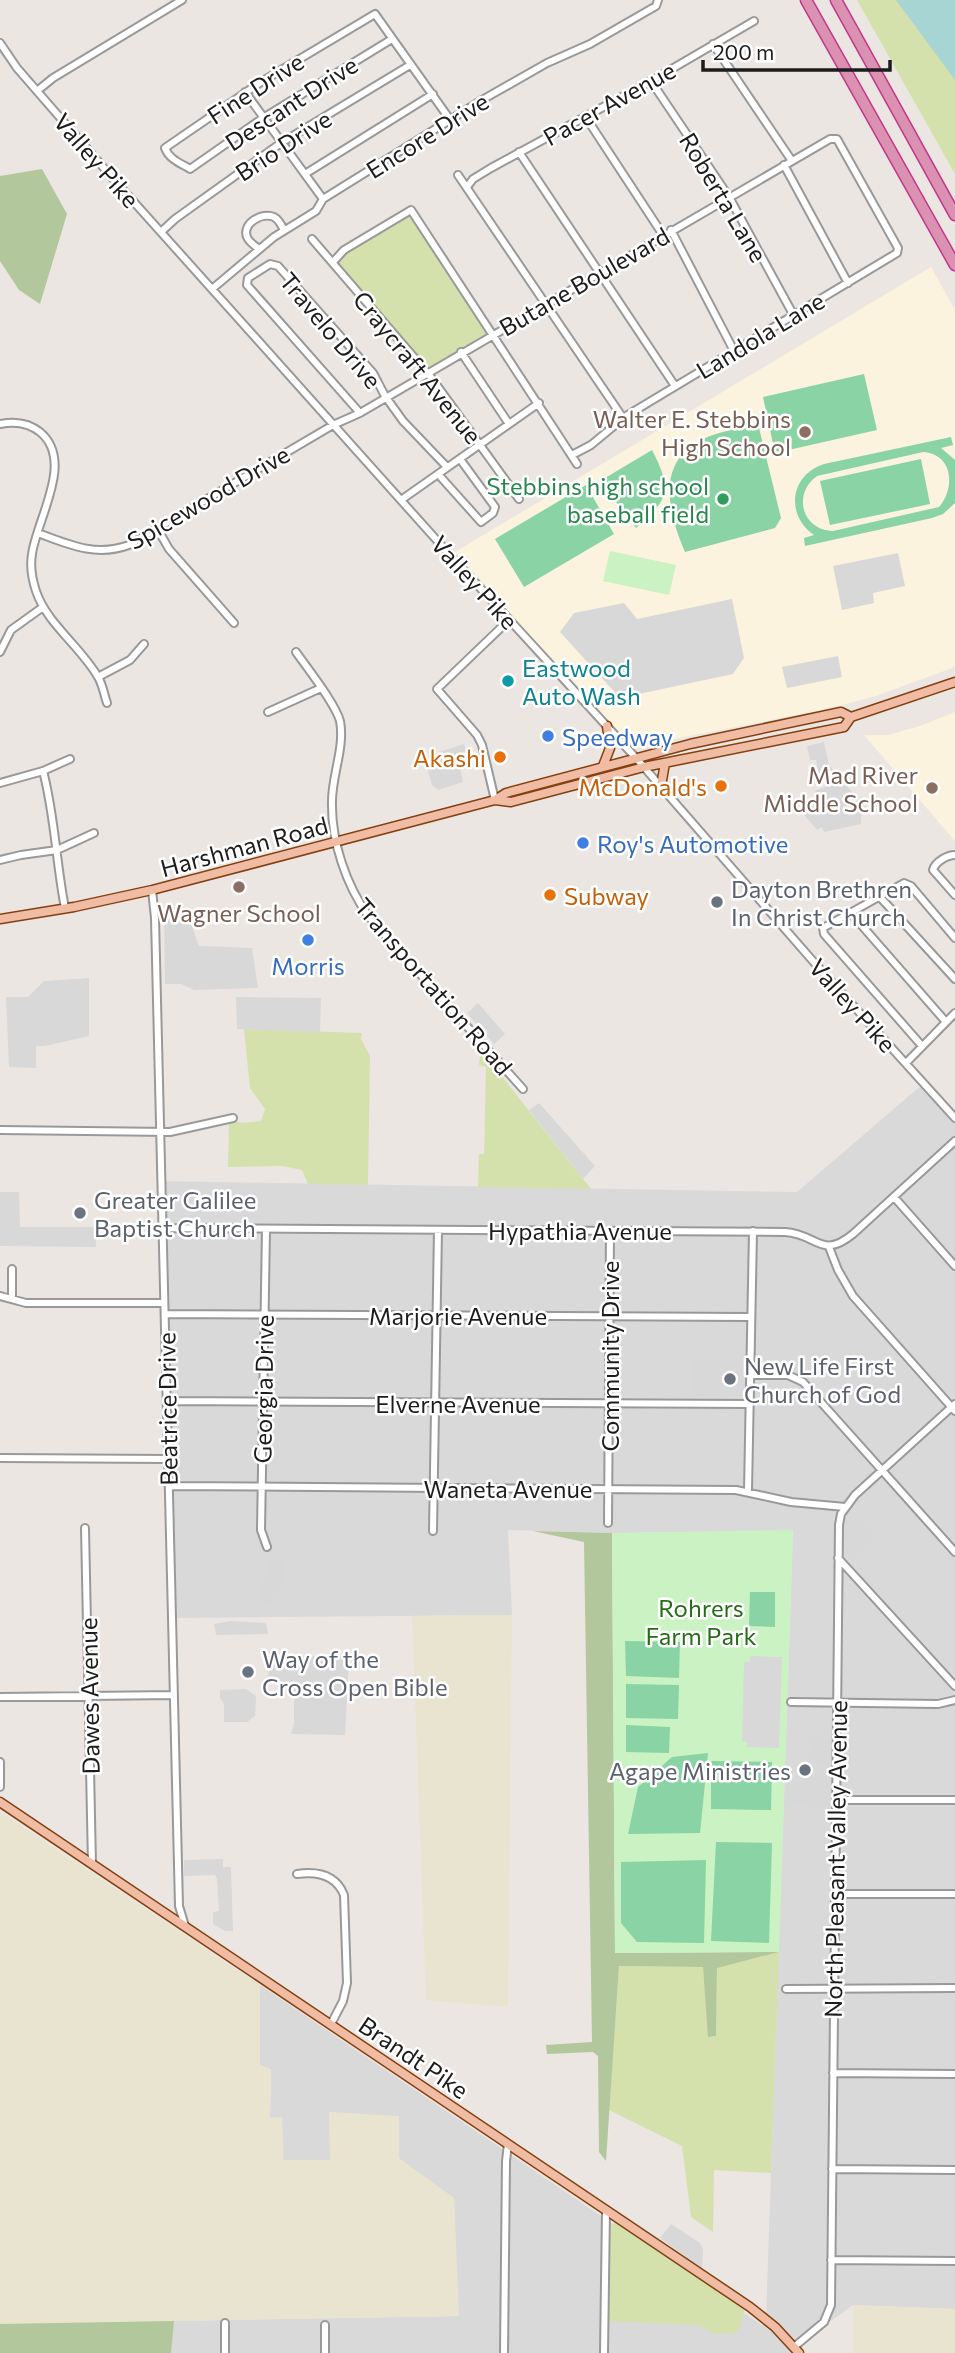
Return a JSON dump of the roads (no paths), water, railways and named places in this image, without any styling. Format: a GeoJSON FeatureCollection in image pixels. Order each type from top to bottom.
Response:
{"type":"FeatureCollection","features":[{"type":"Feature","properties":{"kind":"highway"},"geometry":{"type":"LineString","coordinates":[[806,0],[955,265]]}},
{"type":"Feature","properties":{"kind":"highway"},"geometry":{"type":"LineString","coordinates":[[836,0],[955,215]]}},
{"type":"Feature","properties":{"kind":"main road","name":"Harshman Road"},"geometry":{"type":"LineString","coordinates":[[495,800],[511,802],[644,767],[844,727],[851,717],[955,682]]}},
{"type":"Feature","properties":{"kind":"main road","name":"Harshman Road"},"geometry":{"type":"LineString","coordinates":[[0,919],[152,890],[495,800],[506,793],[690,744],[841,712],[851,717]]}},
{"type":"Feature","properties":{"kind":"main road"},"geometry":{"type":"LineString","coordinates":[[603,766],[610,748],[607,726]]}},
{"type":"Feature","properties":{"kind":"main road"},"geometry":{"type":"LineString","coordinates":[[661,786],[665,763]]}},
{"type":"Feature","properties":{"kind":"main road","name":"Brandt Pike"},"geometry":{"type":"LineString","coordinates":[[0,1802],[750,2307],[775,2327],[797,2350]]}},
{"type":"Feature","properties":{"kind":"street"},"geometry":{"type":"LineString","coordinates":[[37,91],[53,78],[182,0]]}},
{"type":"Feature","properties":{"kind":"street","name":"Encore Drive"},"geometry":{"type":"LineString","coordinates":[[212,289],[284,230],[316,211],[323,199],[482,100],[547,63],[590,44],[658,1]]}},
{"type":"Feature","properties":{"kind":"street","name":"Fine Drive"},"geometry":{"type":"LineString","coordinates":[[190,169],[171,157],[165,148],[245,92],[375,14],[392,39]]}},
{"type":"Feature","properties":{"kind":"street","name":"Pacer Avenue"},"geometry":{"type":"LineString","coordinates":[[467,187],[473,179],[519,152],[651,81],[754,21]]}},
{"type":"Feature","properties":{"kind":"street"},"geometry":{"type":"LineString","coordinates":[[392,39],[451,121]]}},
{"type":"Feature","properties":{"kind":"street","name":"Descant Drive"},"geometry":{"type":"LineString","coordinates":[[190,169],[263,118],[392,39]]}},
{"type":"Feature","properties":{"kind":"street","name":"Valley Pike"},"geometry":{"type":"LineString","coordinates":[[0,43],[37,91],[212,289],[636,758],[955,1118]]}},
{"type":"Feature","properties":{"kind":"street"},"geometry":{"type":"LineString","coordinates":[[713,44],[792,161]]}},
{"type":"Feature","properties":{"kind":"street","name":"Brio Drive"},"geometry":{"type":"LineString","coordinates":[[162,232],[175,219],[281,143],[410,65]]}},
{"type":"Feature","properties":{"kind":"street","name":"Roberta Lane"},"geometry":{"type":"LineString","coordinates":[[651,81],[729,197],[794,316]]}},
{"type":"Feature","properties":{"kind":"street"},"geometry":{"type":"LineString","coordinates":[[245,92],[323,199]]}},
{"type":"Feature","properties":{"kind":"street"},"geometry":{"type":"LineString","coordinates":[[305,174],[433,94]]}},
{"type":"Feature","properties":{"kind":"street"},"geometry":{"type":"LineString","coordinates":[[585,116],[663,235]]}},
{"type":"Feature","properties":{"kind":"street","name":"Butane Boulevard"},"geometry":{"type":"LineString","coordinates":[[333,425],[360,413],[830,139],[839,141],[898,248],[897,253]]}},
{"type":"Feature","properties":{"kind":"street"},"geometry":{"type":"LineString","coordinates":[[519,152],[676,386]]}},
{"type":"Feature","properties":{"kind":"street"},"geometry":{"type":"LineString","coordinates":[[784,165],[848,283]]}},
{"type":"Feature","properties":{"kind":"street"},"geometry":{"type":"LineString","coordinates":[[458,175],[623,418]]}},
{"type":"Feature","properties":{"kind":"street"},"geometry":{"type":"LineString","coordinates":[[333,262],[344,250],[411,210],[578,464]]}},
{"type":"Feature","properties":{"kind":"street"},"geometry":{"type":"LineString","coordinates":[[260,249],[248,240],[246,234],[254,219],[272,216],[284,230]]}},
{"type":"Feature","properties":{"kind":"street"},"geometry":{"type":"LineString","coordinates":[[671,230],[734,351]]}},
{"type":"Feature","properties":{"kind":"street","name":"Craycraft Avenue"},"geometry":{"type":"LineString","coordinates":[[312,239],[426,373],[519,499]]}},
{"type":"Feature","properties":{"kind":"street","name":"Landola Lane"},"geometry":{"type":"LineString","coordinates":[[572,455],[591,445],[623,418],[897,253]]}},
{"type":"Feature","properties":{"kind":"street","name":"Travelo Drive"},"geometry":{"type":"LineString","coordinates":[[360,413],[247,285],[248,278],[270,264],[275,265],[373,373],[403,421],[447,467]]}},
{"type":"Feature","properties":{"kind":"street"},"geometry":{"type":"LineString","coordinates":[[461,352],[509,424]]}},
{"type":"Feature","properties":{"kind":"street"},"geometry":{"type":"LineString","coordinates":[[401,500],[539,403]]}},
{"type":"Feature","properties":{"kind":"street"},"geometry":{"type":"LineString","coordinates":[[0,424],[16,423],[32,427],[46,437],[54,452],[54,477],[33,548],[31,564],[34,586],[43,607],[98,677],[107,703]]}},
{"type":"Feature","properties":{"kind":"street","name":"Spicewood Drive"},"geometry":{"type":"LineString","coordinates":[[38,533],[92,551],[107,551],[129,545],[333,425]]}},
{"type":"Feature","properties":{"kind":"street"},"geometry":{"type":"LineString","coordinates":[[438,474],[481,522],[493,513],[495,507],[460,459]]}},
{"type":"Feature","properties":{"kind":"street"},"geometry":{"type":"LineString","coordinates":[[157,528],[169,549],[233,623]]}},
{"type":"Feature","properties":{"kind":"street"},"geometry":{"type":"LineString","coordinates":[[0,652],[11,630],[43,607]]}},
{"type":"Feature","properties":{"kind":"street"},"geometry":{"type":"LineString","coordinates":[[495,800],[482,745],[477,735],[437,689],[509,620]]}},
{"type":"Feature","properties":{"kind":"street"},"geometry":{"type":"LineString","coordinates":[[98,677],[130,660],[144,644]]}},
{"type":"Feature","properties":{"kind":"street","name":"Transportation Road"},"geometry":{"type":"LineString","coordinates":[[296,652],[340,720],[340,742],[332,801],[337,841],[350,884],[369,917],[523,1089]]}},
{"type":"Feature","properties":{"kind":"street"},"geometry":{"type":"LineString","coordinates":[[268,712],[320,688]]}},
{"type":"Feature","properties":{"kind":"street"},"geometry":{"type":"LineString","coordinates":[[0,783],[43,771],[70,759]]}},
{"type":"Feature","properties":{"kind":"street"},"geometry":{"type":"LineString","coordinates":[[43,771],[51,800],[65,908]]}},
{"type":"Feature","properties":{"kind":"street"},"geometry":{"type":"LineString","coordinates":[[0,860],[57,850],[94,833]]}},
{"type":"Feature","properties":{"kind":"street"},"geometry":{"type":"LineString","coordinates":[[955,855],[942,860],[933,870],[955,895]]}},
{"type":"Feature","properties":{"kind":"street"},"geometry":{"type":"LineString","coordinates":[[922,1046],[824,934],[825,926],[904,883],[911,886],[955,938]]}},
{"type":"Feature","properties":{"kind":"street","name":"Beatrice Drive"},"geometry":{"type":"LineString","coordinates":[[152,890],[155,918],[179,1906],[185,1926]]}},
{"type":"Feature","properties":{"kind":"street"},"geometry":{"type":"LineString","coordinates":[[879,896],[955,979]]}},
{"type":"Feature","properties":{"kind":"street"},"geometry":{"type":"LineString","coordinates":[[850,912],[946,1022]]}},
{"type":"Feature","properties":{"kind":"street"},"geometry":{"type":"LineString","coordinates":[[906,1063],[955,1013]]}},
{"type":"Feature","properties":{"kind":"street"},"geometry":{"type":"LineString","coordinates":[[0,1130],[160,1132],[178,1131],[211,1121],[233,1118]]}},
{"type":"Feature","properties":{"kind":"street"},"geometry":{"type":"LineString","coordinates":[[845,1507],[882,1470],[954,1408],[853,1296],[829,1247],[840,1244],[955,1141]]}},
{"type":"Feature","properties":{"kind":"street"},"geometry":{"type":"LineString","coordinates":[[894,1197],[955,1266]]}},
{"type":"Feature","properties":{"kind":"street","name":"Hypathia Avenue"},"geometry":{"type":"LineString","coordinates":[[162,1228],[791,1232],[829,1247]]}},
{"type":"Feature","properties":{"kind":"street","name":"Georgia Drive"},"geometry":{"type":"LineString","coordinates":[[265,1229],[261,1530],[267,1547]]}},
{"type":"Feature","properties":{"kind":"street"},"geometry":{"type":"LineString","coordinates":[[433,1531],[438,1230]]}},
{"type":"Feature","properties":{"kind":"street","name":"Community Drive"},"geometry":{"type":"LineString","coordinates":[[608,1523],[610,1231]]}},
{"type":"Feature","properties":{"kind":"street"},"geometry":{"type":"LineString","coordinates":[[748,1491],[753,1231]]}},
{"type":"Feature","properties":{"kind":"street"},"geometry":{"type":"LineString","coordinates":[[12,1269],[12,1299]]}},
{"type":"Feature","properties":{"kind":"street"},"geometry":{"type":"LineString","coordinates":[[0,1296],[26,1303],[164,1303]]}},
{"type":"Feature","properties":{"kind":"street","name":"Marjorie Avenue"},"geometry":{"type":"LineString","coordinates":[[165,1314],[751,1317]]}},
{"type":"Feature","properties":{"kind":"street"},"geometry":{"type":"LineString","coordinates":[[750,1375],[788,1375],[798,1378],[955,1552]]}},
{"type":"Feature","properties":{"kind":"street","name":"Elverne Avenue"},"geometry":{"type":"LineString","coordinates":[[167,1401],[750,1404]]}},
{"type":"Feature","properties":{"kind":"street"},"geometry":{"type":"LineString","coordinates":[[0,1458],[168,1459]]}},
{"type":"Feature","properties":{"kind":"street","name":"Waneta Avenue"},"geometry":{"type":"LineString","coordinates":[[169,1486],[748,1491],[791,1502],[845,1507]]}},
{"type":"Feature","properties":{"kind":"street","name":"North Pleasant Valley Avenue"},"geometry":{"type":"LineString","coordinates":[[797,2350],[824,2322],[830,2311],[838,1557],[839,1525],[845,1507]]}},
{"type":"Feature","properties":{"kind":"street","name":"Dawes Avenue"},"geometry":{"type":"LineString","coordinates":[[85,1528],[92,1864]]}},
{"type":"Feature","properties":{"kind":"street"},"geometry":{"type":"LineString","coordinates":[[838,1557],[955,1686]]}},
{"type":"Feature","properties":{"kind":"street"},"geometry":{"type":"LineString","coordinates":[[0,1697],[174,1695]]}},
{"type":"Feature","properties":{"kind":"street"},"geometry":{"type":"LineString","coordinates":[[791,1702],[938,1704],[955,1700]]}},
{"type":"Feature","properties":{"kind":"street"},"geometry":{"type":"LineString","coordinates":[[0,1762],[0,1787]]}},
{"type":"Feature","properties":{"kind":"street"},"geometry":{"type":"LineString","coordinates":[[836,1800],[955,1801]]}},
{"type":"Feature","properties":{"kind":"street"},"geometry":{"type":"LineString","coordinates":[[298,1874],[329,1876],[337,1882],[344,1895],[347,1983],[343,2001],[331,2024]]}},
{"type":"Feature","properties":{"kind":"street"},"geometry":{"type":"LineString","coordinates":[[835,1894],[955,1894]]}},
{"type":"Feature","properties":{"kind":"street"},"geometry":{"type":"LineString","coordinates":[[786,1989],[955,1988]]}},
{"type":"Feature","properties":{"kind":"street"},"geometry":{"type":"LineString","coordinates":[[833,2073],[955,2074]]}},
{"type":"Feature","properties":{"kind":"street"},"geometry":{"type":"LineString","coordinates":[[504,2353],[508,2144]]}},
{"type":"Feature","properties":{"kind":"street"},"geometry":{"type":"LineString","coordinates":[[832,2169],[955,2170]]}},
{"type":"Feature","properties":{"kind":"street"},"geometry":{"type":"LineString","coordinates":[[604,2353],[606,2210]]}},
{"type":"Feature","properties":{"kind":"street"},"geometry":{"type":"LineString","coordinates":[[831,2260],[955,2261]]}},
{"type":"Feature","properties":{"kind":"street"},"geometry":{"type":"LineString","coordinates":[[225,2323],[225,2353]]}},
{"type":"Feature","properties":{"kind":"street"},"geometry":{"type":"LineString","coordinates":[[325,2325],[325,2353]]}},
{"type":"Feature","properties":{"kind":"water"},"geometry":{"type":"Polygon","coordinates":[[[896,0],[955,0],[955,80],[896,0]]]}},
{"type":"Feature","properties":{"kind":"place","name":"Walter E. Stebbins High School"},"geometry":{"type":"Point","coordinates":[805,432]}},
{"type":"Feature","properties":{"kind":"place","name":"Stebbins high school baseball field"},"geometry":{"type":"Point","coordinates":[723,499]}},
{"type":"Feature","properties":{"kind":"place","name":"Eastwood Auto Wash"},"geometry":{"type":"Point","coordinates":[508,681]}},
{"type":"Feature","properties":{"kind":"place","name":"Speedway"},"geometry":{"type":"Point","coordinates":[548,736]}},
{"type":"Feature","properties":{"kind":"place","name":"Akashi"},"geometry":{"type":"Point","coordinates":[500,757]}},
{"type":"Feature","properties":{"kind":"place","name":"McDonald's"},"geometry":{"type":"Point","coordinates":[721,786]}},
{"type":"Feature","properties":{"kind":"place","name":"Mad River Middle School"},"geometry":{"type":"Point","coordinates":[932,788]}},
{"type":"Feature","properties":{"kind":"place","name":"Roy's Automotive"},"geometry":{"type":"Point","coordinates":[583,843]}},
{"type":"Feature","properties":{"kind":"place","name":"Wagner School"},"geometry":{"type":"Point","coordinates":[239,887]}},
{"type":"Feature","properties":{"kind":"place","name":"Subway"},"geometry":{"type":"Point","coordinates":[550,895]}},
{"type":"Feature","properties":{"kind":"place","name":"Dayton Brethren In Christ Church"},"geometry":{"type":"Point","coordinates":[717,902]}},
{"type":"Feature","properties":{"kind":"place","name":"Morris"},"geometry":{"type":"Point","coordinates":[308,940]}},
{"type":"Feature","properties":{"kind":"place","name":"Greater Galilee Baptist Church"},"geometry":{"type":"Point","coordinates":[80,1213]}},
{"type":"Feature","properties":{"kind":"place","name":"New Life First Church of God"},"geometry":{"type":"Point","coordinates":[730,1379]}},
{"type":"Feature","properties":{"kind":"place","name":"Way of the Cross Open Bible"},"geometry":{"type":"Point","coordinates":[248,1672]}},
{"type":"Feature","properties":{"kind":"place","name":"Agape Ministries"},"geometry":{"type":"Point","coordinates":[805,1770]}},
{"type":"Feature","properties":{"kind":"park label","name":"Rohrers Farm Park"},"geometry":{"type":"Point","coordinates":[701,1621]}}]}
